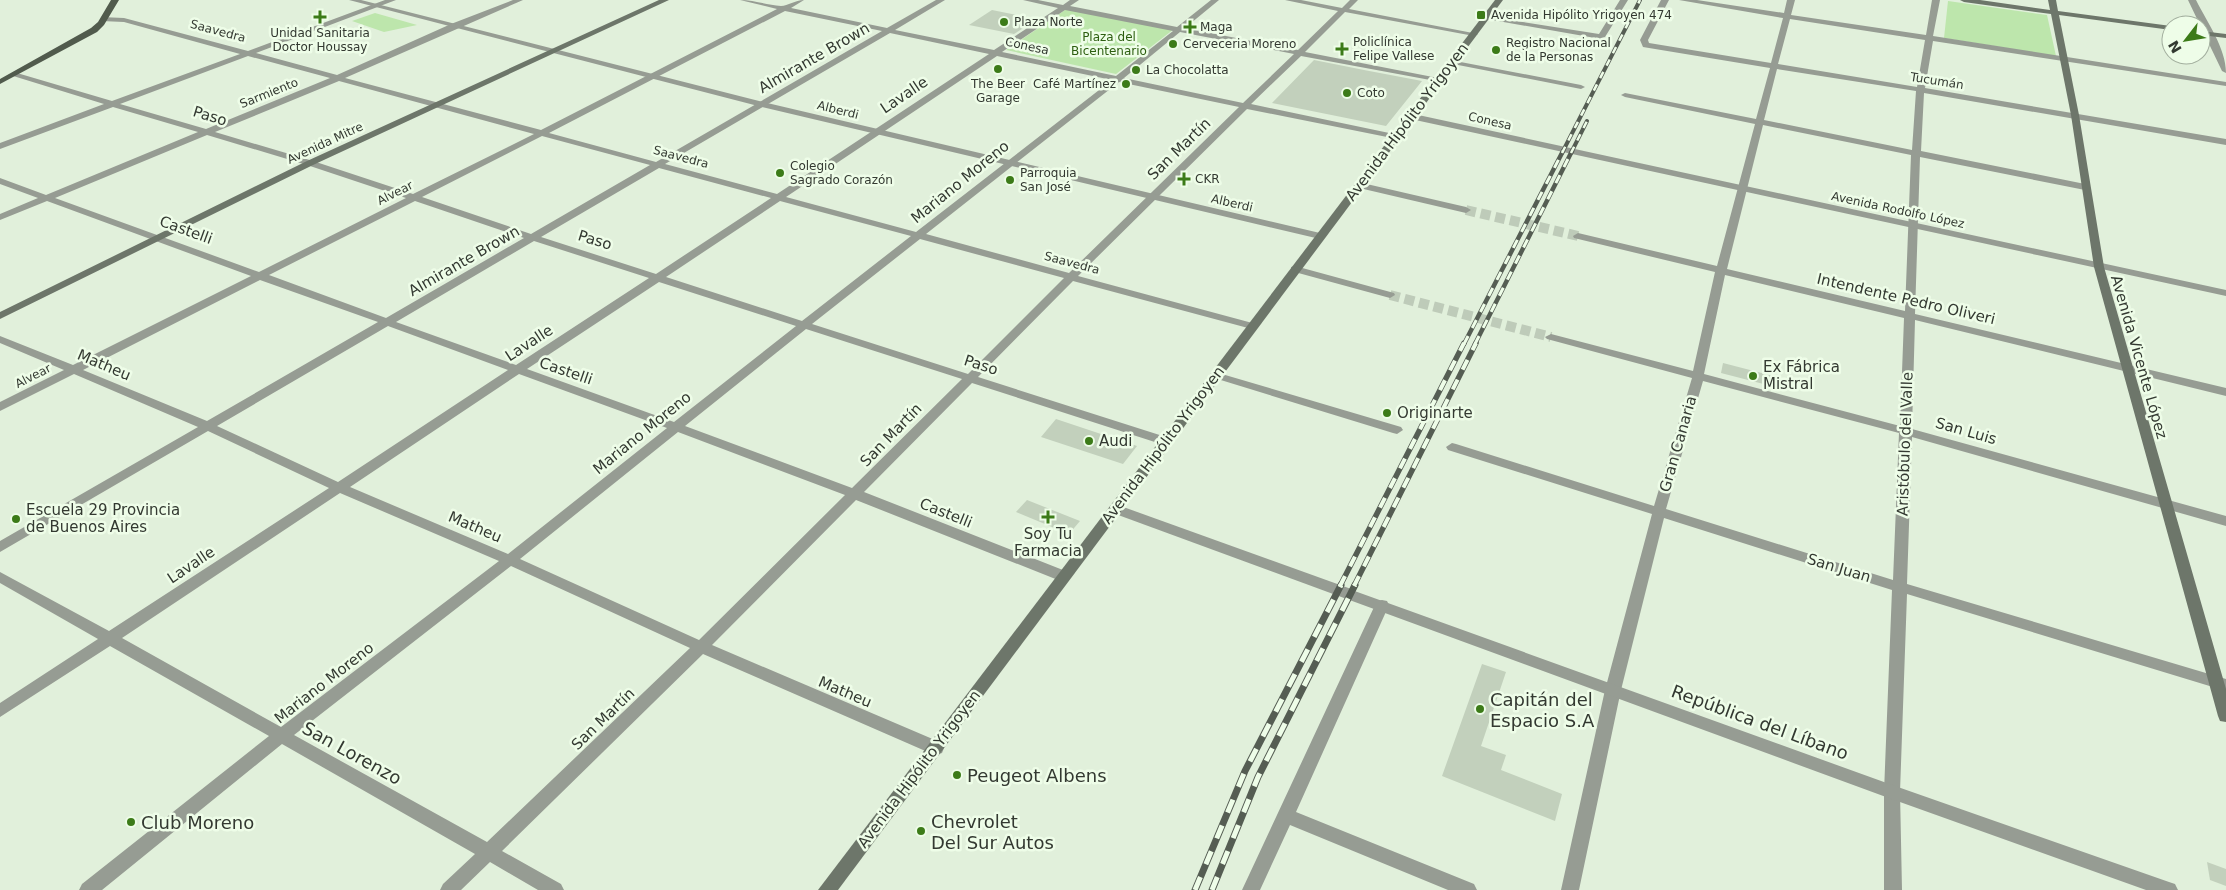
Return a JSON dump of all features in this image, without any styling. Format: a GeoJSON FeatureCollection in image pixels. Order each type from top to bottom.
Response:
{"type":"FeatureCollection","features":[{"type":"Feature","properties":{"kind":"main road"},"geometry":{"type":"LineString","coordinates":[[0,82],[88,35],[104,19],[115,0]]}},
{"type":"Feature","properties":{"kind":"main road","name":"Avenida Mitre"},"geometry":{"type":"LineString","coordinates":[[0,316],[310,163],[665,0]]}},
{"type":"Feature","properties":{"kind":"main road","name":"Avenida Hipólito Yrigoyen"},"geometry":{"type":"LineString","coordinates":[[827,890],[936,748],[1409,116],[1499,0]]}},
{"type":"Feature","properties":{"kind":"main road"},"geometry":{"type":"LineString","coordinates":[[1964,0],[2161,27]]}},
{"type":"Feature","properties":{"kind":"main road","name":"Avenida Vicente López"},"geometry":{"type":"LineString","coordinates":[[2052,0],[2075,115],[2098,267],[2165,505],[2221,683],[2226,716]]}},
{"type":"Feature","properties":{"kind":"main road"},"geometry":{"type":"LineString","coordinates":[[2211,34],[2226,36]]}},
{"type":"Feature","properties":{"kind":"street","name":"Alberdi"},"geometry":{"type":"LineString","coordinates":[[353,0],[762,104],[1320,236]]}},
{"type":"Feature","properties":{"kind":"street"},"geometry":{"type":"LineString","coordinates":[[0,146],[392,0]]}},
{"type":"Feature","properties":{"kind":"street","name":"Sarmiento"},"geometry":{"type":"LineString","coordinates":[[0,217],[338,78],[454,26],[519,0]]}},
{"type":"Feature","properties":{"kind":"street","name":"Conesa"},"geometry":{"type":"LineString","coordinates":[[744,0],[1394,136]]}},
{"type":"Feature","properties":{"kind":"street","name":"Alvear"},"geometry":{"type":"LineString","coordinates":[[0,407],[542,133],[800,0]]}},
{"type":"Feature","properties":{"kind":"street","name":"Almirante Brown"},"geometry":{"type":"LineString","coordinates":[[0,547],[942,0]]}},
{"type":"Feature","properties":{"kind":"street"},"geometry":{"type":"LineString","coordinates":[[1027,0],[1438,80]]}},
{"type":"Feature","properties":{"kind":"street","name":"Lavalle"},"geometry":{"type":"LineString","coordinates":[[0,711],[659,277],[1075,0]]}},
{"type":"Feature","properties":{"kind":"street","name":"Mariano Moreno"},"geometry":{"type":"LineString","coordinates":[[88,890],[281,736],[510,560],[675,427],[1119,78],[1215,0]]}},
{"type":"Feature","properties":{"kind":"street"},"geometry":{"type":"LineString","coordinates":[[1289,0],[1474,34]]}},
{"type":"Feature","properties":{"kind":"street","name":"San Martín"},"geometry":{"type":"LineString","coordinates":[[449,890],[701,648],[1151,197],[1248,106],[1354,0]]}},
{"type":"Feature","properties":{"kind":"street"},"geometry":{"type":"LineString","coordinates":[[1485,18],[1598,37],[1603,36],[1624,0]]}},
{"type":"Feature","properties":{"kind":"street","name":"Tucumán"},"geometry":{"type":"LineString","coordinates":[[1665,0],[1644,40],[1645,44],[1649,46],[2075,115],[2226,142]]}},
{"type":"Feature","properties":{"kind":"street"},"geometry":{"type":"LineString","coordinates":[[1683,0],[2226,84]]}},
{"type":"Feature","properties":{"kind":"street","name":"Gran Canaria"},"geometry":{"type":"LineString","coordinates":[[1570,890],[1613,690],[1659,512],[1698,377],[1721,270],[1791,0]]}},
{"type":"Feature","properties":{"kind":"street","name":"Aristóbulo del Valle"},"geometry":{"type":"LineString","coordinates":[[1893,890],[1892,792],[1912,226],[1920,91],[1936,0]]}},
{"type":"Feature","properties":{"kind":"street"},"geometry":{"type":"LineString","coordinates":[[2192,0],[2200,15]]}},
{"type":"Feature","properties":{"kind":"street","name":"Saavedra"},"geometry":{"type":"LineString","coordinates":[[104,19],[124,20],[1252,326]]}},
{"type":"Feature","properties":{"kind":"street"},"geometry":{"type":"LineString","coordinates":[[2211,36],[2224,61],[2226,71]]}},
{"type":"Feature","properties":{"kind":"street"},"geometry":{"type":"LineString","coordinates":[[1452,62],[1581,87]]}},
{"type":"Feature","properties":{"kind":"street","name":"Paso"},"geometry":{"type":"LineString","coordinates":[[14,75],[114,103],[310,163],[534,238],[1165,441]]}},
{"type":"Feature","properties":{"kind":"street"},"geometry":{"type":"LineString","coordinates":[[1624,94],[2085,186]]}},
{"type":"Feature","properties":{"kind":"street","name":"Conesa"},"geometry":{"type":"LineString","coordinates":[[1409,116],[1564,151]]}},
{"type":"Feature","properties":{"kind":"street","name":"Avenida Rodolfo López"},"geometry":{"type":"LineString","coordinates":[[1564,151],[2226,293]]}},
{"type":"Feature","properties":{"kind":"street","name":"Castelli"},"geometry":{"type":"LineString","coordinates":[[0,181],[856,494],[1063,576]]}},
{"type":"Feature","properties":{"kind":"street"},"geometry":{"type":"LineString","coordinates":[[1358,185],[1466,210]]}},
{"type":"Feature","properties":{"kind":"street","name":"Intendente Pedro Oliveri"},"geometry":{"type":"LineString","coordinates":[[1578,236],[2226,392]]}},
{"type":"Feature","properties":{"kind":"street"},"geometry":{"type":"LineString","coordinates":[[1295,269],[1390,295]]}},
{"type":"Feature","properties":{"kind":"street","name":"San Luis"},"geometry":{"type":"LineString","coordinates":[[1551,337],[1905,431],[2226,521]]}},
{"type":"Feature","properties":{"kind":"street","name":"Matheu"},"geometry":{"type":"LineString","coordinates":[[0,339],[207,426],[338,487],[510,560],[701,648],[936,748]]}},
{"type":"Feature","properties":{"kind":"street"},"geometry":{"type":"LineString","coordinates":[[1215,375],[1397,430]]}},
{"type":"Feature","properties":{"kind":"street","name":"San Juan"},"geometry":{"type":"LineString","coordinates":[[1452,448],[1900,587],[2221,683]]}},
{"type":"Feature","properties":{"kind":"street","name":"República del Líbano"},"geometry":{"type":"LineString","coordinates":[[1115,509],[1892,792],[2169,890]]}},
{"type":"Feature","properties":{"kind":"street","name":"San Lorenzo"},"geometry":{"type":"LineString","coordinates":[[0,577],[555,890]]}},
{"type":"Feature","properties":{"kind":"street"},"geometry":{"type":"LineString","coordinates":[[1251,890],[1382,605]]}},
{"type":"Feature","properties":{"kind":"street"},"geometry":{"type":"LineString","coordinates":[[1285,815],[1468,890]]}},
{"type":"Feature","properties":{"kind":"green space"},"geometry":{"type":"Polygon","coordinates":[[[1948,1],[2047,15],[2056,56],[1944,38],[1948,1]]]}},
{"type":"Feature","properties":{"kind":"green space","name":"Plaza del Bicentenario"},"geometry":{"type":"Polygon","coordinates":[[[1068,8],[1174,29],[1116,74],[1006,50],[1068,8]]]}},
{"type":"Feature","properties":{"kind":"green space"},"geometry":{"type":"Polygon","coordinates":[[[375,13],[417,25],[384,32],[352,21],[375,13]]]}},
{"type":"Feature","properties":{"kind":"building","name":"Plaza Norte"},"geometry":{"type":"Polygon","coordinates":[[[992,10],[1037,19],[1014,34],[969,25],[992,10]]]}},
{"type":"Feature","properties":{"kind":"building","name":"Coto"},"geometry":{"type":"Polygon","coordinates":[[[1314,60],[1422,81],[1386,126],[1272,103],[1314,60]]]}},
{"type":"Feature","properties":{"kind":"building","name":"Ex Fábrica Mistral"},"geometry":{"type":"Polygon","coordinates":[[[1723,363],[1785,379],[1783,389],[1721,373],[1723,363]]]}},
{"type":"Feature","properties":{"kind":"building","name":"Audi"},"geometry":{"type":"Polygon","coordinates":[[[1056,419],[1137,446],[1123,464],[1041,437],[1056,419]]]}},
{"type":"Feature","properties":{"kind":"building","name":"Soy Tu Farmacia"},"geometry":{"type":"Polygon","coordinates":[[[1027,500],[1080,521],[1069,534],[1016,512],[1027,500]]]}},
{"type":"Feature","properties":{"kind":"building","name":"Capitán del Espacio S.A"},"geometry":{"type":"Polygon","coordinates":[[[1482,664],[1506,672],[1481,746],[1506,755],[1501,770],[1562,794],[1555,821],[1442,776],[1482,664]]]}},
{"type":"Feature","properties":{"kind":"building"},"geometry":{"type":"Polygon","coordinates":[[[2207,862],[2226,869],[2226,886],[2210,880],[2207,862]]]}},
{"type":"Feature","properties":{"kind":"tunnel"},"geometry":{"type":"LineString","coordinates":[[1466,210],[1578,236]]}},
{"type":"Feature","properties":{"kind":"tunnel"},"geometry":{"type":"LineString","coordinates":[[1390,295],[1551,337]]}},
{"type":"Feature","properties":{"kind":"railway"},"geometry":{"type":"LineString","coordinates":[[1562,153],[1640,0]]}},
{"type":"Feature","properties":{"kind":"railway"},"geometry":{"type":"LineString","coordinates":[[1572,151],[1587,121]]}},
{"type":"Feature","properties":{"kind":"railway"},"geometry":{"type":"LineString","coordinates":[[1464,344],[1563,151]]}},
{"type":"Feature","properties":{"kind":"railway"},"geometry":{"type":"LineString","coordinates":[[1475,344],[1572,151]]}},
{"type":"Feature","properties":{"kind":"railway"},"geometry":{"type":"LineString","coordinates":[[1340,586],[1464,343]]}},
{"type":"Feature","properties":{"kind":"railway"},"geometry":{"type":"LineString","coordinates":[[1354,586],[1476,343]]}},
{"type":"Feature","properties":{"kind":"railway"},"geometry":{"type":"LineString","coordinates":[[1195,890],[1245,771],[1341,585]]}},
{"type":"Feature","properties":{"kind":"railway"},"geometry":{"type":"LineString","coordinates":[[1212,890],[1258,777],[1355,585]]}},
{"type":"Feature","properties":{"kind":"place","name":"Avenida Hipólito Yrigoyen 474"},"geometry":{"type":"Point","coordinates":[1481,15]}},
{"type":"Feature","properties":{"kind":"place","name":"Unidad Sanitaria Doctor Houssay"},"geometry":{"type":"Point","coordinates":[320,17]}},
{"type":"Feature","properties":{"kind":"place","name":"Plaza Norte"},"geometry":{"type":"Point","coordinates":[1004,22]}},
{"type":"Feature","properties":{"kind":"place","name":"Maga"},"geometry":{"type":"Point","coordinates":[1190,27]}},
{"type":"Feature","properties":{"kind":"place","name":"Cerveceria Moreno"},"geometry":{"type":"Point","coordinates":[1173,44]}},
{"type":"Feature","properties":{"kind":"place","name":"Policlínica Felipe Vallese"},"geometry":{"type":"Point","coordinates":[1342,49]}},
{"type":"Feature","properties":{"kind":"place","name":"Registro Nacional de la Personas"},"geometry":{"type":"Point","coordinates":[1496,50]}},
{"type":"Feature","properties":{"kind":"place","name":"The Beer Garage"},"geometry":{"type":"Point","coordinates":[998,69]}},
{"type":"Feature","properties":{"kind":"place","name":"La Chocolatta"},"geometry":{"type":"Point","coordinates":[1136,70]}},
{"type":"Feature","properties":{"kind":"place","name":"Café Martínez"},"geometry":{"type":"Point","coordinates":[1126,84]}},
{"type":"Feature","properties":{"kind":"place","name":"Coto"},"geometry":{"type":"Point","coordinates":[1347,93]}},
{"type":"Feature","properties":{"kind":"place","name":"Colegio Sagrado Corazón"},"geometry":{"type":"Point","coordinates":[780,173]}},
{"type":"Feature","properties":{"kind":"place","name":"CKR"},"geometry":{"type":"Point","coordinates":[1184,179]}},
{"type":"Feature","properties":{"kind":"place","name":"Parroquia San José"},"geometry":{"type":"Point","coordinates":[1010,180]}},
{"type":"Feature","properties":{"kind":"place","name":"Ex Fábrica Mistral"},"geometry":{"type":"Point","coordinates":[1753,376]}},
{"type":"Feature","properties":{"kind":"place","name":"Originarte"},"geometry":{"type":"Point","coordinates":[1387,413]}},
{"type":"Feature","properties":{"kind":"place","name":"Audi"},"geometry":{"type":"Point","coordinates":[1089,441]}},
{"type":"Feature","properties":{"kind":"place","name":"Soy Tu Farmacia"},"geometry":{"type":"Point","coordinates":[1048,517]}},
{"type":"Feature","properties":{"kind":"place","name":"Escuela 29 Provincia de Buenos Aires"},"geometry":{"type":"Point","coordinates":[16,519]}},
{"type":"Feature","properties":{"kind":"place","name":"Capitán del Espacio S.A"},"geometry":{"type":"Point","coordinates":[1480,709]}},
{"type":"Feature","properties":{"kind":"place","name":"Peugeot Albens"},"geometry":{"type":"Point","coordinates":[957,775]}},
{"type":"Feature","properties":{"kind":"place","name":"Club Moreno"},"geometry":{"type":"Point","coordinates":[131,822]}},
{"type":"Feature","properties":{"kind":"place","name":"Chevrolet Del Sur Autos"},"geometry":{"type":"Point","coordinates":[921,831]}}]}
